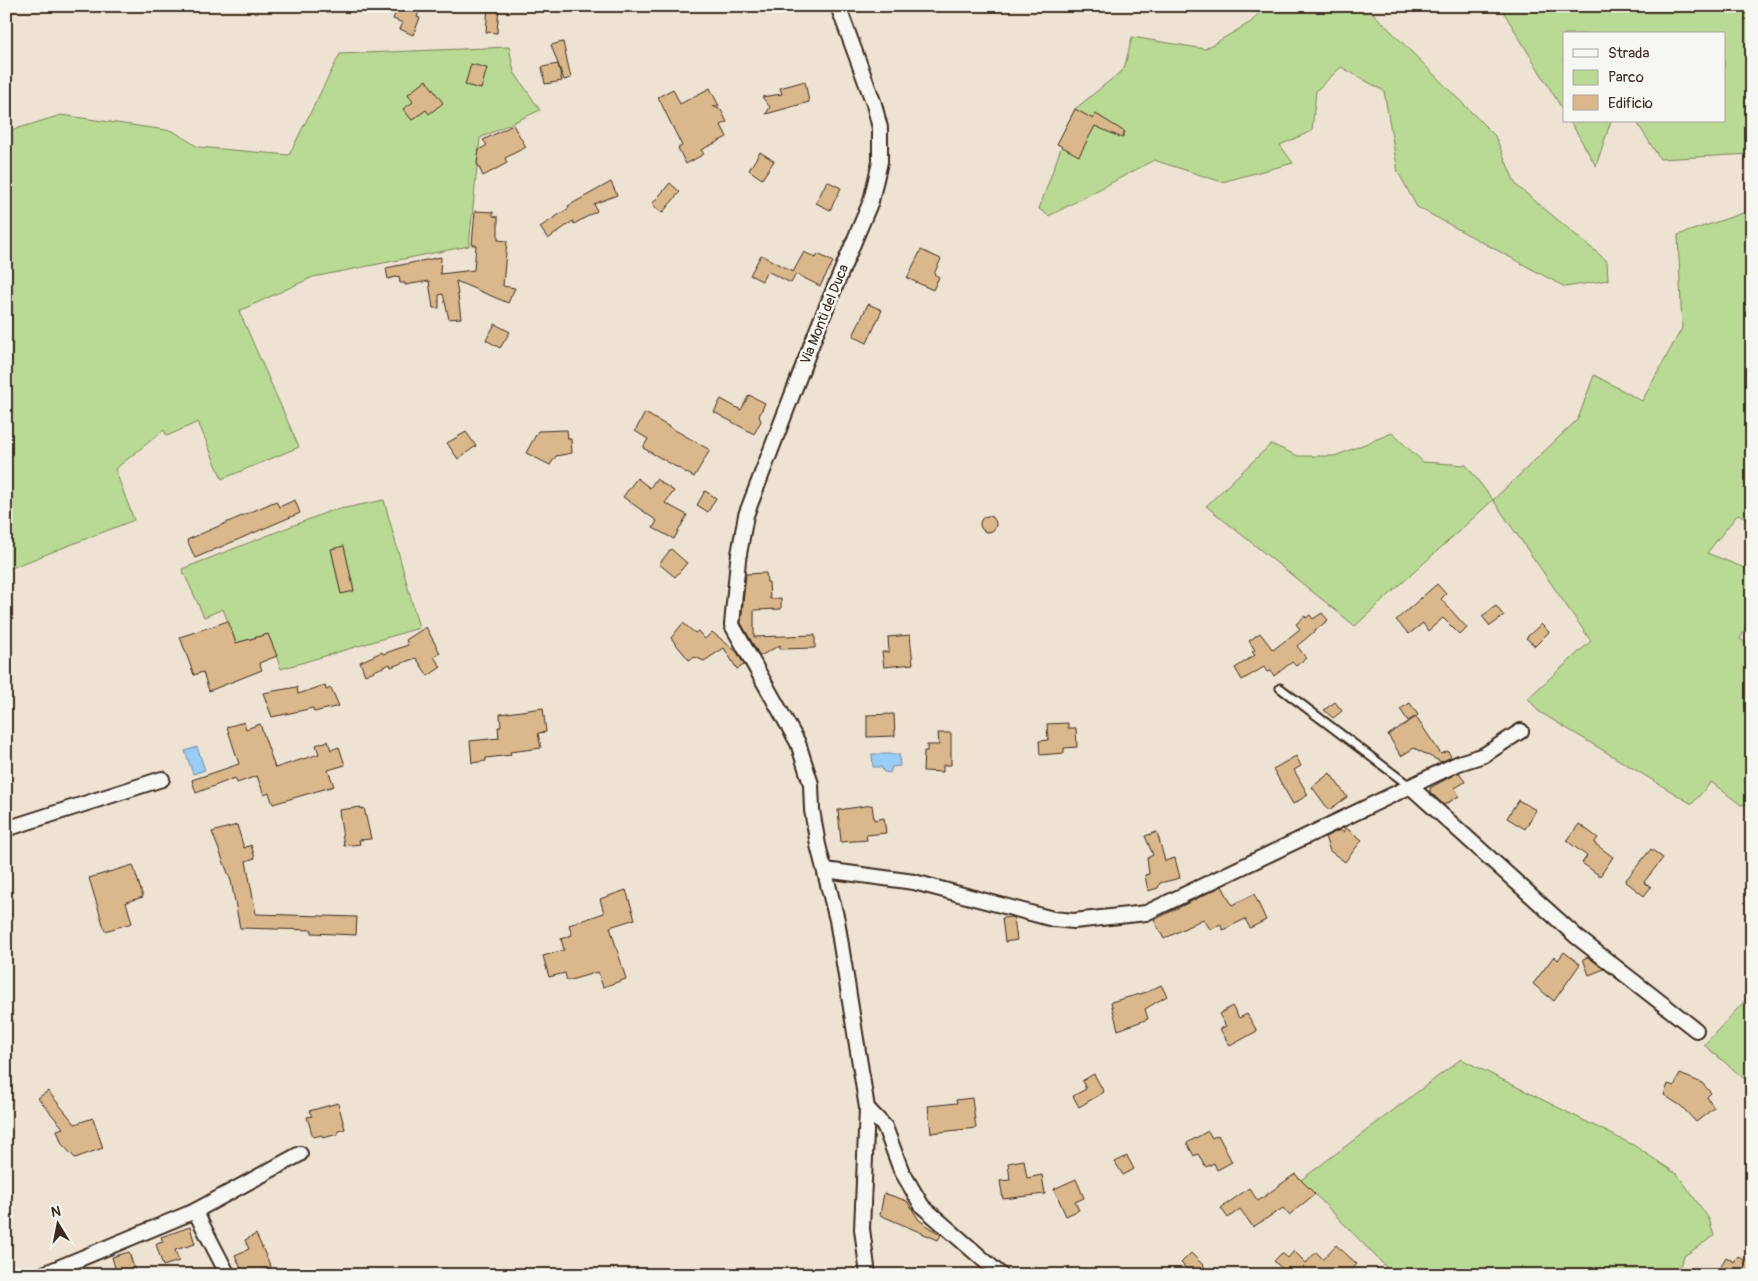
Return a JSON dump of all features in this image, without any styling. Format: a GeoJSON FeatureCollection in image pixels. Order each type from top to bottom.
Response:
{"type":"FeatureCollection","features":[{"type":"Feature","properties":{"kind":"street","name":"Via Monti del Duca"},"geometry":{"type":"LineString","coordinates":[[825,870],[812,810],[811,784],[798,743],[732,625],[738,560],[746,515],[819,325],[871,201],[880,162],[880,128],[874,104],[838,6]]}},
{"type":"Feature","properties":{"kind":"street"},"geometry":{"type":"LineString","coordinates":[[868,1275],[862,1229],[867,1108],[837,920],[825,870],[914,882],[1053,919],[1074,921],[1132,915],[1155,908],[1459,763],[1484,755],[1521,731]]}},
{"type":"Feature","properties":{"kind":"street"},"geometry":{"type":"LineString","coordinates":[[6,829],[162,779]]}},
{"type":"Feature","properties":{"kind":"street"},"geometry":{"type":"LineString","coordinates":[[1411,787],[1577,937],[1696,1030]]}},
{"type":"Feature","properties":{"kind":"street"},"geometry":{"type":"LineString","coordinates":[[867,1108],[885,1127],[901,1170],[922,1206],[1001,1275]]}},
{"type":"Feature","properties":{"kind":"street"},"geometry":{"type":"LineString","coordinates":[[41,1275],[195,1211],[300,1154]]}},
{"type":"Feature","properties":{"kind":"street"},"geometry":{"type":"LineString","coordinates":[[195,1211],[228,1275]]}},
{"type":"Feature","properties":{"kind":"lane"},"geometry":{"type":"LineString","coordinates":[[1280,688],[1411,787]]}},
{"type":"Feature","properties":{"kind":"green space"},"geometry":{"type":"Polygon","coordinates":[[[1265,6],[1366,6],[1495,136],[1516,185],[1607,261],[1608,280],[1565,287],[1417,207],[1398,172],[1384,91],[1341,67],[1316,91],[1312,131],[1280,145],[1293,163],[1222,182],[1154,160],[1049,216],[1039,209],[1075,109],[1124,69],[1132,37],[1205,49],[1251,22],[1265,6]]]}},
{"type":"Feature","properties":{"kind":"green space"},"geometry":{"type":"Polygon","coordinates":[[[1500,6],[1752,6],[1752,154],[1660,159],[1637,122],[1726,122],[1726,32],[1563,32],[1563,110],[1500,6]]]}},
{"type":"Feature","properties":{"kind":"green space"},"geometry":{"type":"Polygon","coordinates":[[[509,47],[514,72],[540,110],[480,138],[469,246],[313,277],[239,311],[299,447],[222,479],[198,422],[167,436],[164,430],[115,469],[134,520],[6,570],[6,132],[61,115],[173,131],[198,147],[289,155],[340,54],[509,47]]]}},
{"type":"Feature","properties":{"kind":"green space"},"geometry":{"type":"Polygon","coordinates":[[[1571,122],[1611,122],[1596,166],[1571,122]]]}},
{"type":"Feature","properties":{"kind":"green space"},"geometry":{"type":"Polygon","coordinates":[[[1752,210],[1752,521],[1738,514],[1707,553],[1752,571],[1752,613],[1740,639],[1752,647],[1752,804],[1741,805],[1711,782],[1692,804],[1538,711],[1528,698],[1591,641],[1493,500],[1578,419],[1594,375],[1642,401],[1682,328],[1678,235],[1752,210]]]}},
{"type":"Feature","properties":{"kind":"green space"},"geometry":{"type":"Polygon","coordinates":[[[1392,433],[1423,462],[1466,465],[1493,500],[1355,626],[1206,506],[1271,444],[1298,456],[1335,456],[1392,433]]]}},
{"type":"Feature","properties":{"kind":"green space"},"geometry":{"type":"Polygon","coordinates":[[[384,500],[419,628],[281,669],[268,634],[236,643],[223,609],[204,617],[182,569],[330,511],[384,500]]]}},
{"type":"Feature","properties":{"kind":"green space"},"geometry":{"type":"Polygon","coordinates":[[[1752,993],[1752,1085],[1704,1045],[1752,993]]]}},
{"type":"Feature","properties":{"kind":"green space"},"geometry":{"type":"Polygon","coordinates":[[[1461,1059],[1635,1146],[1678,1175],[1709,1219],[1714,1236],[1684,1256],[1676,1275],[1379,1275],[1386,1267],[1301,1180],[1461,1059]]]}},
{"type":"Feature","properties":{"kind":"water"},"geometry":{"type":"Polygon","coordinates":[[[197,747],[205,770],[193,774],[185,751],[197,747]]]}},
{"type":"Feature","properties":{"kind":"water"},"geometry":{"type":"Polygon","coordinates":[[[872,754],[899,754],[900,766],[892,767],[890,773],[884,772],[881,767],[873,767],[872,754]]]}},
{"type":"Feature","properties":{"kind":"building"},"geometry":{"type":"Polygon","coordinates":[[[398,6],[421,6],[417,17],[420,18],[413,35],[400,29],[403,23],[393,19],[398,6]]]}},
{"type":"Feature","properties":{"kind":"building"},"geometry":{"type":"Polygon","coordinates":[[[488,6],[499,6],[497,33],[486,32],[488,6]]]}},
{"type":"Feature","properties":{"kind":"building"},"geometry":{"type":"Polygon","coordinates":[[[563,42],[571,78],[564,80],[551,45],[563,42]]]}},
{"type":"Feature","properties":{"kind":"building"},"geometry":{"type":"Polygon","coordinates":[[[471,64],[487,68],[481,89],[465,85],[471,64]]]}},
{"type":"Feature","properties":{"kind":"building"},"geometry":{"type":"Polygon","coordinates":[[[558,64],[562,81],[545,84],[542,67],[558,64]]]}},
{"type":"Feature","properties":{"kind":"building"},"geometry":{"type":"Polygon","coordinates":[[[426,80],[443,103],[429,114],[426,110],[412,120],[403,109],[413,102],[408,94],[426,80]]]}},
{"type":"Feature","properties":{"kind":"building"},"geometry":{"type":"Polygon","coordinates":[[[805,81],[809,102],[766,114],[770,107],[762,97],[782,94],[780,88],[805,81]]]}},
{"type":"Feature","properties":{"kind":"building"},"geometry":{"type":"Polygon","coordinates":[[[710,88],[719,106],[713,106],[721,110],[727,122],[721,125],[727,137],[701,150],[704,154],[686,164],[678,148],[682,146],[658,97],[673,89],[680,104],[710,88]]]}},
{"type":"Feature","properties":{"kind":"building"},"geometry":{"type":"Polygon","coordinates":[[[1075,109],[1093,119],[1096,114],[1125,132],[1122,138],[1095,126],[1079,156],[1057,144],[1075,109]]]}},
{"type":"Feature","properties":{"kind":"building"},"geometry":{"type":"Polygon","coordinates":[[[513,125],[526,147],[505,158],[507,163],[483,176],[477,163],[479,150],[487,145],[483,140],[513,125]]]}},
{"type":"Feature","properties":{"kind":"building"},"geometry":{"type":"Polygon","coordinates":[[[760,152],[774,161],[762,179],[749,170],[760,152]]]}},
{"type":"Feature","properties":{"kind":"building"},"geometry":{"type":"Polygon","coordinates":[[[827,181],[841,188],[830,210],[816,203],[827,181]]]}},
{"type":"Feature","properties":{"kind":"building"},"geometry":{"type":"Polygon","coordinates":[[[611,182],[617,195],[594,204],[597,211],[574,224],[573,221],[548,239],[540,227],[569,208],[568,206],[611,182]]]}},
{"type":"Feature","properties":{"kind":"building"},"geometry":{"type":"Polygon","coordinates":[[[670,183],[680,192],[662,213],[652,204],[670,183]]]}},
{"type":"Feature","properties":{"kind":"building"},"geometry":{"type":"Polygon","coordinates":[[[475,211],[493,212],[493,216],[498,217],[498,240],[507,241],[503,286],[515,288],[508,303],[456,281],[461,318],[449,319],[443,294],[439,295],[439,308],[433,308],[429,281],[405,285],[405,283],[400,283],[399,276],[388,279],[386,268],[441,257],[440,274],[474,270],[476,245],[472,245],[475,211]]]}},
{"type":"Feature","properties":{"kind":"building"},"geometry":{"type":"Polygon","coordinates":[[[921,250],[941,259],[934,274],[939,277],[933,290],[907,278],[921,250]]]}},
{"type":"Feature","properties":{"kind":"building"},"geometry":{"type":"Polygon","coordinates":[[[804,252],[816,258],[818,254],[833,262],[820,286],[796,274],[791,283],[767,271],[762,281],[750,275],[761,255],[793,272],[804,252]]]}},
{"type":"Feature","properties":{"kind":"building"},"geometry":{"type":"Polygon","coordinates":[[[868,304],[882,310],[867,343],[853,336],[868,304]]]}},
{"type":"Feature","properties":{"kind":"building"},"geometry":{"type":"Polygon","coordinates":[[[495,324],[510,332],[500,348],[486,340],[495,324]]]}},
{"type":"Feature","properties":{"kind":"building"},"geometry":{"type":"Polygon","coordinates":[[[749,395],[765,403],[759,416],[761,421],[754,434],[714,412],[721,399],[741,410],[749,395]]]}},
{"type":"Feature","properties":{"kind":"building"},"geometry":{"type":"Polygon","coordinates":[[[645,413],[710,450],[694,477],[643,448],[648,439],[635,431],[645,413]]]}},
{"type":"Feature","properties":{"kind":"building"},"geometry":{"type":"Polygon","coordinates":[[[567,430],[568,439],[571,439],[572,453],[556,456],[550,465],[526,453],[538,431],[567,430]]]}},
{"type":"Feature","properties":{"kind":"building"},"geometry":{"type":"Polygon","coordinates":[[[466,432],[476,446],[458,459],[447,443],[466,432]]]}},
{"type":"Feature","properties":{"kind":"building"},"geometry":{"type":"Polygon","coordinates":[[[637,478],[650,488],[656,479],[674,491],[665,503],[687,515],[674,539],[653,528],[657,521],[623,497],[637,478]]]}},
{"type":"Feature","properties":{"kind":"building"},"geometry":{"type":"Polygon","coordinates":[[[705,491],[716,498],[708,512],[697,505],[705,491]]]}},
{"type":"Feature","properties":{"kind":"building"},"geometry":{"type":"Polygon","coordinates":[[[295,500],[300,513],[195,558],[187,540],[276,501],[279,507],[295,500]]]}},
{"type":"Feature","properties":{"kind":"building"},"geometry":{"type":"Polygon","coordinates":[[[985,516],[991,516],[996,521],[994,530],[985,532],[980,527],[980,521],[985,516]]]}},
{"type":"Feature","properties":{"kind":"building"},"geometry":{"type":"Polygon","coordinates":[[[344,546],[354,591],[341,594],[331,549],[344,546]]]}},
{"type":"Feature","properties":{"kind":"building"},"geometry":{"type":"Polygon","coordinates":[[[671,549],[687,563],[675,577],[659,564],[671,549]]]}},
{"type":"Feature","properties":{"kind":"building"},"geometry":{"type":"Polygon","coordinates":[[[766,573],[767,582],[769,582],[770,599],[781,598],[781,609],[754,610],[754,637],[815,635],[815,648],[780,649],[780,645],[760,656],[741,623],[746,574],[766,573]]]}},
{"type":"Feature","properties":{"kind":"building"},"geometry":{"type":"Polygon","coordinates":[[[1437,584],[1446,594],[1441,599],[1467,628],[1460,635],[1443,618],[1428,631],[1423,623],[1409,634],[1396,620],[1437,584]]]}},
{"type":"Feature","properties":{"kind":"building"},"geometry":{"type":"Polygon","coordinates":[[[1496,606],[1504,616],[1490,626],[1482,616],[1496,606]]]}},
{"type":"Feature","properties":{"kind":"building"},"geometry":{"type":"Polygon","coordinates":[[[1322,613],[1328,620],[1297,646],[1306,658],[1296,666],[1292,662],[1274,676],[1271,671],[1267,672],[1264,667],[1242,680],[1235,668],[1255,655],[1252,652],[1255,650],[1249,641],[1260,633],[1273,650],[1300,629],[1296,624],[1305,616],[1306,618],[1310,615],[1313,619],[1322,613]]]}},
{"type":"Feature","properties":{"kind":"building"},"geometry":{"type":"Polygon","coordinates":[[[228,621],[236,643],[268,634],[277,656],[259,663],[262,670],[209,691],[203,672],[194,675],[180,637],[228,621]]]}},
{"type":"Feature","properties":{"kind":"building"},"geometry":{"type":"Polygon","coordinates":[[[683,623],[695,633],[698,631],[705,639],[712,632],[737,652],[744,665],[737,669],[724,648],[704,661],[695,657],[689,660],[671,638],[683,623]]]}},
{"type":"Feature","properties":{"kind":"building"},"geometry":{"type":"Polygon","coordinates":[[[1541,624],[1549,632],[1535,646],[1526,638],[1541,624]]]}},
{"type":"Feature","properties":{"kind":"building"},"geometry":{"type":"Polygon","coordinates":[[[426,627],[440,653],[434,657],[441,667],[428,676],[416,658],[391,667],[390,664],[365,675],[360,662],[382,652],[383,654],[408,645],[406,640],[426,627]]]}},
{"type":"Feature","properties":{"kind":"building"},"geometry":{"type":"Polygon","coordinates":[[[910,635],[913,664],[884,667],[882,652],[889,652],[888,637],[910,635]]]}},
{"type":"Feature","properties":{"kind":"building"},"geometry":{"type":"Polygon","coordinates":[[[325,685],[326,690],[331,688],[339,706],[314,712],[313,708],[272,717],[263,693],[297,687],[298,694],[325,685]]]}},
{"type":"Feature","properties":{"kind":"building"},"geometry":{"type":"Polygon","coordinates":[[[1335,702],[1342,711],[1333,718],[1324,710],[1335,702]]]}},
{"type":"Feature","properties":{"kind":"building"},"geometry":{"type":"Polygon","coordinates":[[[1410,703],[1418,715],[1408,721],[1400,709],[1410,703]]]}},
{"type":"Feature","properties":{"kind":"building"},"geometry":{"type":"Polygon","coordinates":[[[543,708],[546,732],[538,733],[541,748],[510,752],[511,755],[486,758],[486,761],[472,763],[470,741],[499,738],[498,727],[501,727],[500,714],[543,708]]]}},
{"type":"Feature","properties":{"kind":"building"},"geometry":{"type":"Polygon","coordinates":[[[894,714],[895,736],[867,737],[867,715],[894,714]]]}},
{"type":"Feature","properties":{"kind":"building"},"geometry":{"type":"Polygon","coordinates":[[[1416,717],[1441,754],[1448,751],[1451,757],[1441,762],[1414,748],[1401,756],[1388,735],[1416,717]]]}},
{"type":"Feature","properties":{"kind":"building"},"geometry":{"type":"Polygon","coordinates":[[[244,722],[246,729],[260,724],[275,768],[319,754],[316,745],[328,741],[331,750],[339,747],[345,765],[328,770],[334,786],[273,804],[269,793],[264,795],[257,776],[237,783],[235,778],[196,793],[192,780],[239,764],[227,727],[244,722]]]}},
{"type":"Feature","properties":{"kind":"building"},"geometry":{"type":"Polygon","coordinates":[[[1068,723],[1068,728],[1076,728],[1077,747],[1064,748],[1064,753],[1040,755],[1039,741],[1048,740],[1047,724],[1068,723]]]}},
{"type":"Feature","properties":{"kind":"building"},"geometry":{"type":"Polygon","coordinates":[[[938,733],[951,733],[951,765],[943,765],[943,772],[923,771],[924,751],[927,751],[927,745],[939,745],[938,733]]]}},
{"type":"Feature","properties":{"kind":"building"},"geometry":{"type":"Polygon","coordinates":[[[1296,756],[1301,766],[1294,770],[1308,795],[1293,804],[1273,769],[1296,756]]]}},
{"type":"Feature","properties":{"kind":"building"},"geometry":{"type":"Polygon","coordinates":[[[1459,772],[1465,782],[1455,788],[1459,796],[1444,805],[1430,792],[1430,788],[1459,772]]]}},
{"type":"Feature","properties":{"kind":"building"},"geometry":{"type":"Polygon","coordinates":[[[1330,773],[1347,797],[1329,810],[1312,787],[1330,773]]]}},
{"type":"Feature","properties":{"kind":"building"},"geometry":{"type":"Polygon","coordinates":[[[1518,800],[1536,810],[1525,829],[1507,818],[1518,800]]]}},
{"type":"Feature","properties":{"kind":"building"},"geometry":{"type":"Polygon","coordinates":[[[872,805],[874,820],[884,818],[886,833],[866,835],[867,840],[841,842],[838,810],[872,805]]]}},
{"type":"Feature","properties":{"kind":"building"},"geometry":{"type":"Polygon","coordinates":[[[361,807],[361,809],[364,808],[371,839],[359,840],[360,844],[344,846],[339,810],[361,807]]]}},
{"type":"Feature","properties":{"kind":"building"},"geometry":{"type":"Polygon","coordinates":[[[1579,824],[1598,838],[1594,843],[1613,857],[1600,876],[1582,863],[1587,856],[1567,841],[1579,824]]]}},
{"type":"Feature","properties":{"kind":"building"},"geometry":{"type":"Polygon","coordinates":[[[237,825],[244,848],[251,845],[255,858],[246,861],[256,914],[357,917],[356,935],[312,933],[312,930],[240,928],[231,881],[212,832],[237,825]]]}},
{"type":"Feature","properties":{"kind":"building"},"geometry":{"type":"Polygon","coordinates":[[[1346,828],[1362,840],[1345,862],[1330,851],[1325,837],[1340,830],[1343,832],[1346,828]]]}},
{"type":"Feature","properties":{"kind":"building"},"geometry":{"type":"Polygon","coordinates":[[[1157,832],[1165,861],[1175,858],[1180,878],[1160,883],[1158,888],[1148,891],[1145,875],[1149,874],[1147,858],[1153,855],[1145,836],[1157,832]]]}},
{"type":"Feature","properties":{"kind":"building"},"geometry":{"type":"Polygon","coordinates":[[[1651,849],[1663,858],[1644,882],[1651,887],[1644,896],[1625,881],[1651,849]]]}},
{"type":"Feature","properties":{"kind":"building"},"geometry":{"type":"Polygon","coordinates":[[[133,865],[143,897],[126,902],[132,923],[105,931],[89,878],[133,865]]]}},
{"type":"Feature","properties":{"kind":"building"},"geometry":{"type":"Polygon","coordinates":[[[1222,886],[1232,905],[1254,894],[1266,920],[1250,928],[1245,919],[1223,930],[1220,924],[1211,930],[1203,919],[1164,939],[1154,920],[1222,886]]]}},
{"type":"Feature","properties":{"kind":"building"},"geometry":{"type":"Polygon","coordinates":[[[626,890],[635,919],[610,927],[626,979],[603,987],[598,972],[567,981],[565,973],[549,977],[543,956],[564,950],[561,939],[572,935],[569,925],[604,913],[600,899],[626,890]]]}},
{"type":"Feature","properties":{"kind":"building"},"geometry":{"type":"Polygon","coordinates":[[[1002,918],[1014,918],[1017,940],[1005,942],[1002,918]]]}},
{"type":"Feature","properties":{"kind":"building"},"geometry":{"type":"Polygon","coordinates":[[[1564,952],[1580,964],[1554,1001],[1533,984],[1554,956],[1558,960],[1564,952]]]}},
{"type":"Feature","properties":{"kind":"building"},"geometry":{"type":"Polygon","coordinates":[[[1588,957],[1604,969],[1589,975],[1583,959],[1588,957]]]}},
{"type":"Feature","properties":{"kind":"building"},"geometry":{"type":"Polygon","coordinates":[[[1161,985],[1167,996],[1145,1009],[1148,1019],[1118,1030],[1111,1002],[1147,992],[1161,985]]]}},
{"type":"Feature","properties":{"kind":"building"},"geometry":{"type":"Polygon","coordinates":[[[1232,1006],[1239,1018],[1247,1014],[1257,1031],[1230,1046],[1220,1029],[1226,1026],[1219,1014],[1232,1006]]]}},
{"type":"Feature","properties":{"kind":"building"},"geometry":{"type":"Polygon","coordinates":[[[1094,1074],[1104,1092],[1079,1107],[1073,1096],[1086,1089],[1082,1081],[1094,1074]]]}},
{"type":"Feature","properties":{"kind":"building"},"geometry":{"type":"Polygon","coordinates":[[[1680,1074],[1702,1083],[1711,1093],[1707,1097],[1714,1108],[1696,1122],[1681,1106],[1664,1095],[1668,1084],[1674,1086],[1680,1074]]]}},
{"type":"Feature","properties":{"kind":"building"},"geometry":{"type":"Polygon","coordinates":[[[48,1091],[75,1124],[93,1118],[103,1148],[75,1158],[62,1144],[57,1130],[63,1128],[38,1098],[48,1091]]]}},
{"type":"Feature","properties":{"kind":"building"},"geometry":{"type":"Polygon","coordinates":[[[972,1098],[976,1128],[931,1133],[928,1106],[957,1103],[956,1100],[972,1098]]]}},
{"type":"Feature","properties":{"kind":"building"},"geometry":{"type":"Polygon","coordinates":[[[338,1103],[345,1129],[338,1131],[338,1134],[323,1138],[322,1135],[313,1137],[307,1117],[312,1116],[309,1111],[338,1103]]]}},
{"type":"Feature","properties":{"kind":"building"},"geometry":{"type":"Polygon","coordinates":[[[1208,1131],[1212,1138],[1218,1135],[1232,1162],[1217,1170],[1214,1163],[1206,1167],[1198,1154],[1194,1156],[1187,1143],[1208,1131]]]}},
{"type":"Feature","properties":{"kind":"building"},"geometry":{"type":"Polygon","coordinates":[[[1127,1156],[1134,1169],[1123,1175],[1115,1162],[1127,1156]]]}},
{"type":"Feature","properties":{"kind":"building"},"geometry":{"type":"Polygon","coordinates":[[[1024,1160],[1027,1178],[1042,1175],[1045,1194],[1003,1199],[1000,1181],[1010,1180],[1008,1163],[1024,1160]]]}},
{"type":"Feature","properties":{"kind":"building"},"geometry":{"type":"Polygon","coordinates":[[[1295,1174],[1315,1194],[1289,1215],[1283,1208],[1253,1227],[1240,1209],[1228,1218],[1221,1208],[1249,1188],[1258,1201],[1295,1174]]]}},
{"type":"Feature","properties":{"kind":"building"},"geometry":{"type":"Polygon","coordinates":[[[1076,1179],[1084,1198],[1075,1202],[1079,1210],[1066,1216],[1054,1189],[1076,1179]]]}},
{"type":"Feature","properties":{"kind":"building"},"geometry":{"type":"Polygon","coordinates":[[[884,1193],[907,1201],[919,1220],[941,1235],[938,1240],[880,1215],[884,1193]]]}},
{"type":"Feature","properties":{"kind":"building"},"geometry":{"type":"Polygon","coordinates":[[[190,1227],[195,1244],[175,1250],[179,1261],[163,1266],[156,1244],[163,1242],[161,1237],[190,1227]]]}},
{"type":"Feature","properties":{"kind":"building"},"geometry":{"type":"Polygon","coordinates":[[[256,1234],[271,1267],[254,1275],[244,1275],[235,1255],[249,1249],[245,1240],[256,1234]]]}},
{"type":"Feature","properties":{"kind":"building"},"geometry":{"type":"Polygon","coordinates":[[[1336,1245],[1357,1264],[1347,1275],[1289,1275],[1274,1261],[1282,1253],[1288,1258],[1294,1251],[1306,1263],[1316,1252],[1323,1259],[1336,1245]]]}},
{"type":"Feature","properties":{"kind":"building"},"geometry":{"type":"Polygon","coordinates":[[[129,1252],[136,1275],[117,1275],[112,1257],[129,1252]]]}},
{"type":"Feature","properties":{"kind":"building"},"geometry":{"type":"Polygon","coordinates":[[[1191,1253],[1205,1267],[1198,1275],[1193,1275],[1181,1263],[1191,1253]]]}},
{"type":"Feature","properties":{"kind":"building"},"geometry":{"type":"Polygon","coordinates":[[[1738,1256],[1752,1265],[1749,1271],[1752,1275],[1716,1275],[1726,1257],[1734,1262],[1738,1256]]]}}]}
